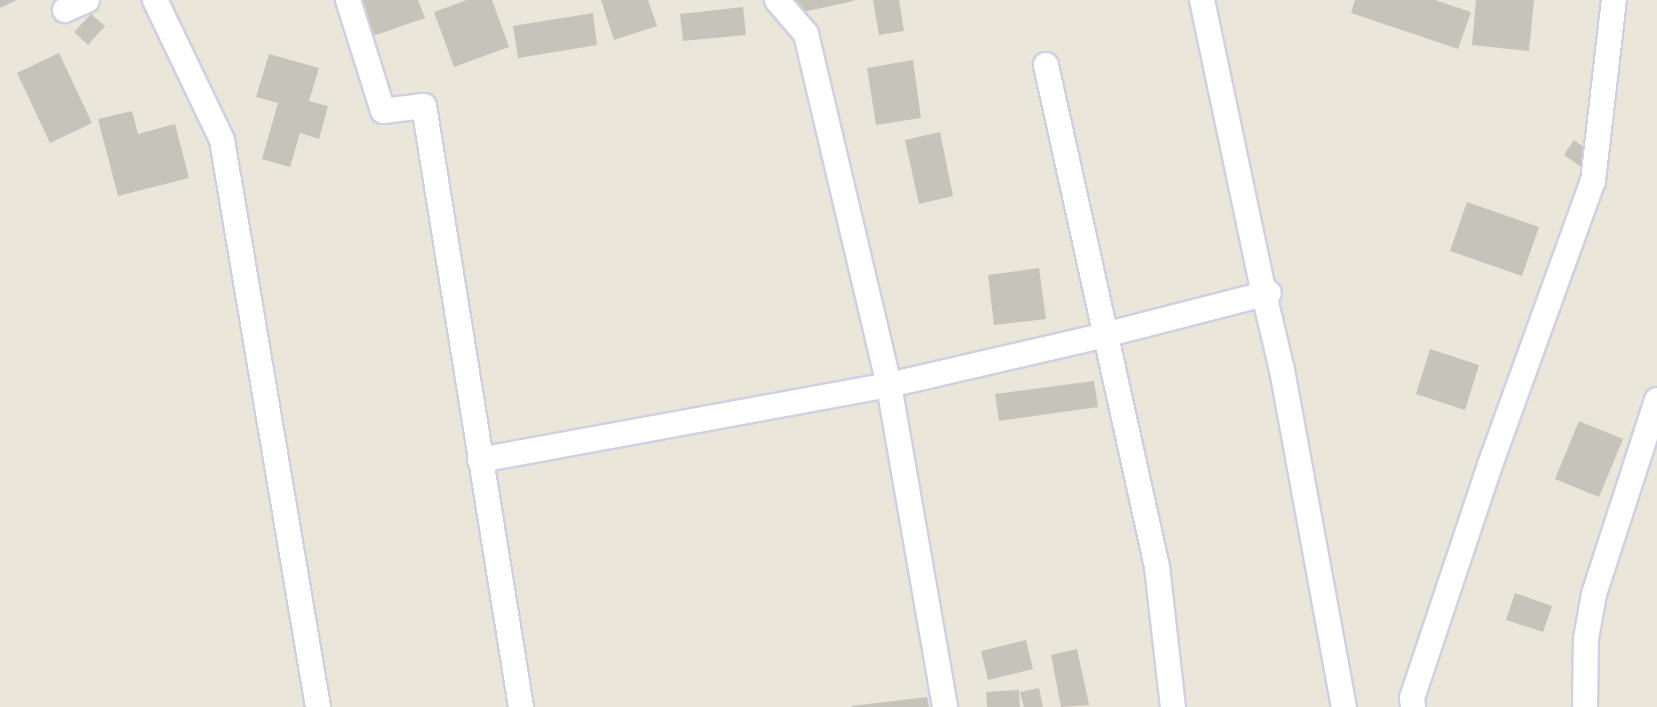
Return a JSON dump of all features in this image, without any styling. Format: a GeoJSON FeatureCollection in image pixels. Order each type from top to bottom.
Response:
{"type":"FeatureCollection","features":[{"type":"Feature","properties":{"kind":"street"},"geometry":{"type":"LineString","coordinates":[[155,0],[222,140],[318,707]]}},
{"type":"Feature","properties":{"kind":"street"},"geometry":{"type":"LineString","coordinates":[[348,0],[383,111],[424,106],[521,707]]}},
{"type":"Feature","properties":{"kind":"street"},"geometry":{"type":"LineString","coordinates":[[777,0],[806,34],[889,385],[945,707]]}},
{"type":"Feature","properties":{"kind":"street"},"geometry":{"type":"LineString","coordinates":[[1202,0],[1282,370],[1344,707]]}},
{"type":"Feature","properties":{"kind":"street"},"geometry":{"type":"LineString","coordinates":[[1413,707],[1412,698],[1490,465],[1593,181],[1614,0]]}},
{"type":"Feature","properties":{"kind":"street"},"geometry":{"type":"LineString","coordinates":[[1046,65],[1157,567],[1173,707]]}},
{"type":"Feature","properties":{"kind":"street"},"geometry":{"type":"LineString","coordinates":[[480,460],[889,385],[1266,293]]}},
{"type":"Feature","properties":{"kind":"street"},"geometry":{"type":"LineString","coordinates":[[1585,707],[1586,639],[1594,594],[1657,400]]}},
{"type":"Feature","properties":{"kind":"building"},"geometry":{"type":"Polygon","coordinates":[[[0,0],[17,0],[0,8],[0,0]]]}},
{"type":"Feature","properties":{"kind":"building"},"geometry":{"type":"Polygon","coordinates":[[[360,0],[418,0],[425,18],[373,36],[360,0]]]}},
{"type":"Feature","properties":{"kind":"building"},"geometry":{"type":"Polygon","coordinates":[[[467,0],[492,0],[509,47],[454,67],[434,12],[467,0]]]}},
{"type":"Feature","properties":{"kind":"building"},"geometry":{"type":"Polygon","coordinates":[[[601,0],[648,0],[657,26],[614,40],[601,0]]]}},
{"type":"Feature","properties":{"kind":"building"},"geometry":{"type":"Polygon","coordinates":[[[795,0],[854,0],[854,1],[798,13],[795,0]]]}},
{"type":"Feature","properties":{"kind":"building"},"geometry":{"type":"Polygon","coordinates":[[[873,0],[899,0],[904,31],[879,35],[873,0]]]}},
{"type":"Feature","properties":{"kind":"building"},"geometry":{"type":"Polygon","coordinates":[[[1355,0],[1435,0],[1471,12],[1458,49],[1351,13],[1355,0]]]}},
{"type":"Feature","properties":{"kind":"building"},"geometry":{"type":"Polygon","coordinates":[[[1476,0],[1534,0],[1529,51],[1472,45],[1476,0]]]}},
{"type":"Feature","properties":{"kind":"building"},"geometry":{"type":"Polygon","coordinates":[[[743,7],[746,35],[683,41],[680,14],[743,7]]]}},
{"type":"Feature","properties":{"kind":"building"},"geometry":{"type":"Polygon","coordinates":[[[593,13],[597,45],[518,58],[513,26],[593,13]]]}},
{"type":"Feature","properties":{"kind":"building"},"geometry":{"type":"Polygon","coordinates":[[[91,14],[105,26],[88,45],[74,32],[91,14]]]}},
{"type":"Feature","properties":{"kind":"building"},"geometry":{"type":"Polygon","coordinates":[[[59,53],[92,123],[50,143],[17,73],[59,53]]]}},
{"type":"Feature","properties":{"kind":"building"},"geometry":{"type":"Polygon","coordinates":[[[269,54],[319,68],[309,101],[328,106],[319,139],[300,133],[290,167],[262,159],[278,103],[256,97],[269,54]]]}},
{"type":"Feature","properties":{"kind":"building"},"geometry":{"type":"Polygon","coordinates":[[[913,60],[921,118],[876,125],[867,68],[913,60]]]}},
{"type":"Feature","properties":{"kind":"building"},"geometry":{"type":"Polygon","coordinates":[[[132,111],[138,134],[175,124],[189,178],[118,196],[98,119],[132,111]]]}},
{"type":"Feature","properties":{"kind":"building"},"geometry":{"type":"Polygon","coordinates":[[[940,132],[953,196],[919,204],[905,140],[940,132]]]}},
{"type":"Feature","properties":{"kind":"building"},"geometry":{"type":"Polygon","coordinates":[[[1574,140],[1595,155],[1584,169],[1564,155],[1574,140]]]}},
{"type":"Feature","properties":{"kind":"building"},"geometry":{"type":"Polygon","coordinates":[[[1467,202],[1539,227],[1522,276],[1450,251],[1467,202]]]}},
{"type":"Feature","properties":{"kind":"building"},"geometry":{"type":"Polygon","coordinates":[[[1039,268],[1046,319],[994,325],[988,275],[1039,268]]]}},
{"type":"Feature","properties":{"kind":"building"},"geometry":{"type":"Polygon","coordinates":[[[1430,349],[1479,365],[1465,410],[1416,394],[1430,349]]]}},
{"type":"Feature","properties":{"kind":"building"},"geometry":{"type":"Polygon","coordinates":[[[1094,381],[1098,407],[999,421],[995,394],[1094,381]]]}},
{"type":"Feature","properties":{"kind":"building"},"geometry":{"type":"Polygon","coordinates":[[[1579,421],[1623,439],[1599,497],[1555,479],[1579,421]]]}},
{"type":"Feature","properties":{"kind":"building"},"geometry":{"type":"Polygon","coordinates":[[[1515,593],[1552,606],[1543,632],[1506,620],[1515,593]]]}},
{"type":"Feature","properties":{"kind":"building"},"geometry":{"type":"Polygon","coordinates":[[[1026,640],[1033,669],[988,680],[981,651],[1026,640]]]}},
{"type":"Feature","properties":{"kind":"building"},"geometry":{"type":"Polygon","coordinates":[[[1077,649],[1089,705],[1061,707],[1051,655],[1077,649]]]}},
{"type":"Feature","properties":{"kind":"building"},"geometry":{"type":"Polygon","coordinates":[[[1039,688],[1043,707],[1024,707],[1020,692],[1039,688]]]}},
{"type":"Feature","properties":{"kind":"building"},"geometry":{"type":"Polygon","coordinates":[[[1019,690],[1020,707],[987,707],[986,692],[1019,690]]]}},
{"type":"Feature","properties":{"kind":"building"},"geometry":{"type":"Polygon","coordinates":[[[927,697],[929,707],[852,707],[852,706],[927,697]]]}}]}
